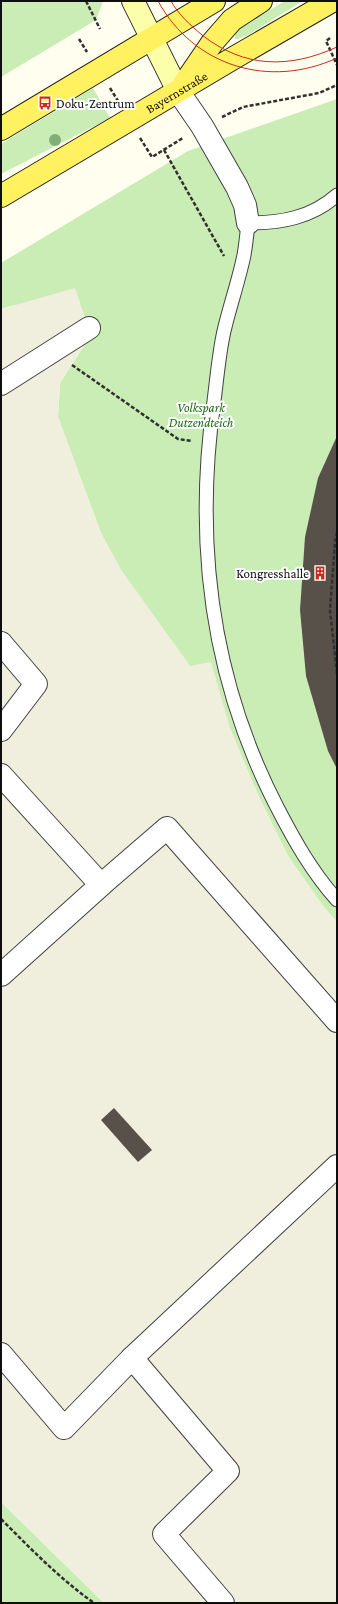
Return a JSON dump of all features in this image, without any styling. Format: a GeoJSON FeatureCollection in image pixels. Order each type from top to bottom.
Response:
{"type":"FeatureCollection","features":[{"type":"Feature","properties":{"kind":"main road"},"geometry":{"type":"LineString","coordinates":[[132,1],[178,91],[212,43],[232,20],[261,1]]}},
{"type":"Feature","properties":{"kind":"main road"},"geometry":{"type":"LineString","coordinates":[[1,129],[214,1]]}},
{"type":"Feature","properties":{"kind":"main road","name":"Bayernstraße"},"geometry":{"type":"LineString","coordinates":[[1,196],[332,1]]}},
{"type":"Feature","properties":{"kind":"street"},"geometry":{"type":"LineString","coordinates":[[178,91],[202,126],[237,188],[246,205],[248,223]]}},
{"type":"Feature","properties":{"kind":"street"},"geometry":{"type":"LineString","coordinates":[[1,384],[89,328]]}},
{"type":"Feature","properties":{"kind":"street"},"geometry":{"type":"LineString","coordinates":[[1,642],[36,684],[1,730]]}},
{"type":"Feature","properties":{"kind":"street"},"geometry":{"type":"LineString","coordinates":[[1,774],[101,885]]}},
{"type":"Feature","properties":{"kind":"street"},"geometry":{"type":"LineString","coordinates":[[1,975],[167,828],[337,1021]]}},
{"type":"Feature","properties":{"kind":"street"},"geometry":{"type":"LineString","coordinates":[[1,1354],[64,1428],[132,1358],[337,1166]]}},
{"type":"Feature","properties":{"kind":"street"},"geometry":{"type":"LineString","coordinates":[[132,1358],[228,1471],[164,1534],[223,1603]]}},
{"type":"Feature","properties":{"kind":"lane"},"geometry":{"type":"LineString","coordinates":[[337,195],[329,202],[304,216],[271,223],[248,223],[245,253],[224,332],[208,443],[205,491],[207,561],[212,609],[228,682],[248,743],[271,795],[295,840],[321,882],[337,900]]}},
{"type":"Feature","properties":{"kind":"path"},"geometry":{"type":"LineString","coordinates":[[86,1],[100,29]]}},
{"type":"Feature","properties":{"kind":"path"},"geometry":{"type":"LineString","coordinates":[[330,38],[326,40],[337,65]]}},
{"type":"Feature","properties":{"kind":"path"},"geometry":{"type":"LineString","coordinates":[[79,39],[152,157],[202,126],[243,107],[319,93],[337,85]]}},
{"type":"Feature","properties":{"kind":"path"},"geometry":{"type":"LineString","coordinates":[[164,150],[224,256]]}},
{"type":"Feature","properties":{"kind":"path"},"geometry":{"type":"LineString","coordinates":[[52,351],[178,439],[208,443]]}},
{"type":"Feature","properties":{"kind":"path"},"geometry":{"type":"LineString","coordinates":[[337,532],[330,610],[337,674]]}},
{"type":"Feature","properties":{"kind":"path"},"geometry":{"type":"LineString","coordinates":[[1,1518],[71,1587],[94,1603]]}},
{"type":"Feature","properties":{"kind":"green space"},"geometry":{"type":"Polygon","coordinates":[[[1,1],[103,1],[96,20],[1,77],[1,1]]]}},
{"type":"Feature","properties":{"kind":"green space"},"geometry":{"type":"Polygon","coordinates":[[[285,1],[303,1],[248,35],[235,39],[235,34],[241,27],[285,1]]]}},
{"type":"Feature","properties":{"kind":"green space"},"geometry":{"type":"Polygon","coordinates":[[[93,88],[110,118],[1,174],[1,144],[93,88]]]}},
{"type":"Feature","properties":{"kind":"green space","name":"Volkspark Dutzendteich"},"geometry":{"type":"Polygon","coordinates":[[[337,99],[337,922],[323,906],[288,856],[259,797],[231,731],[190,666],[121,571],[101,533],[58,417],[60,383],[91,335],[11,306],[1,309],[1,263],[188,151],[337,99]]]}},
{"type":"Feature","properties":{"kind":"green space"},"geometry":{"type":"Polygon","coordinates":[[[1,1502],[104,1603],[1,1603],[1,1502]]]}},
{"type":"Feature","properties":{"kind":"shaded area"},"geometry":{"type":"Polygon","coordinates":[[[75,288],[91,335],[60,383],[58,417],[101,533],[122,571],[190,666],[211,662],[231,731],[259,797],[288,856],[323,906],[337,922],[337,1603],[104,1603],[1,1502],[1,309],[75,288]]]}},
{"type":"Feature","properties":{"kind":"building","name":"Kongresshalle"},"geometry":{"type":"Polygon","coordinates":[[[337,436],[337,769],[328,751],[306,676],[300,610],[305,537],[318,478],[337,436]]]}},
{"type":"Feature","properties":{"kind":"building"},"geometry":{"type":"Polygon","coordinates":[[[114,1108],[152,1150],[138,1162],[101,1120],[114,1108]]]}},
{"type":"Feature","properties":{"kind":"tram line"},"geometry":{"type":"LineString","coordinates":[[158,1],[173,24],[192,42],[213,56],[236,66],[260,71],[286,71],[312,67],[337,58]]}},
{"type":"Feature","properties":{"kind":"tram line"},"geometry":{"type":"LineString","coordinates":[[171,1],[185,19],[202,35],[218,46],[234,54],[251,59],[267,62],[284,62],[302,59],[337,47]]}},
{"type":"Feature","properties":{"kind":"place","name":"Doku-Zentrum"},"geometry":{"type":"Point","coordinates":[45,103]}},
{"type":"Feature","properties":{"kind":"place","name":"Kongresshalle"},"geometry":{"type":"Point","coordinates":[320,573]}}]}
